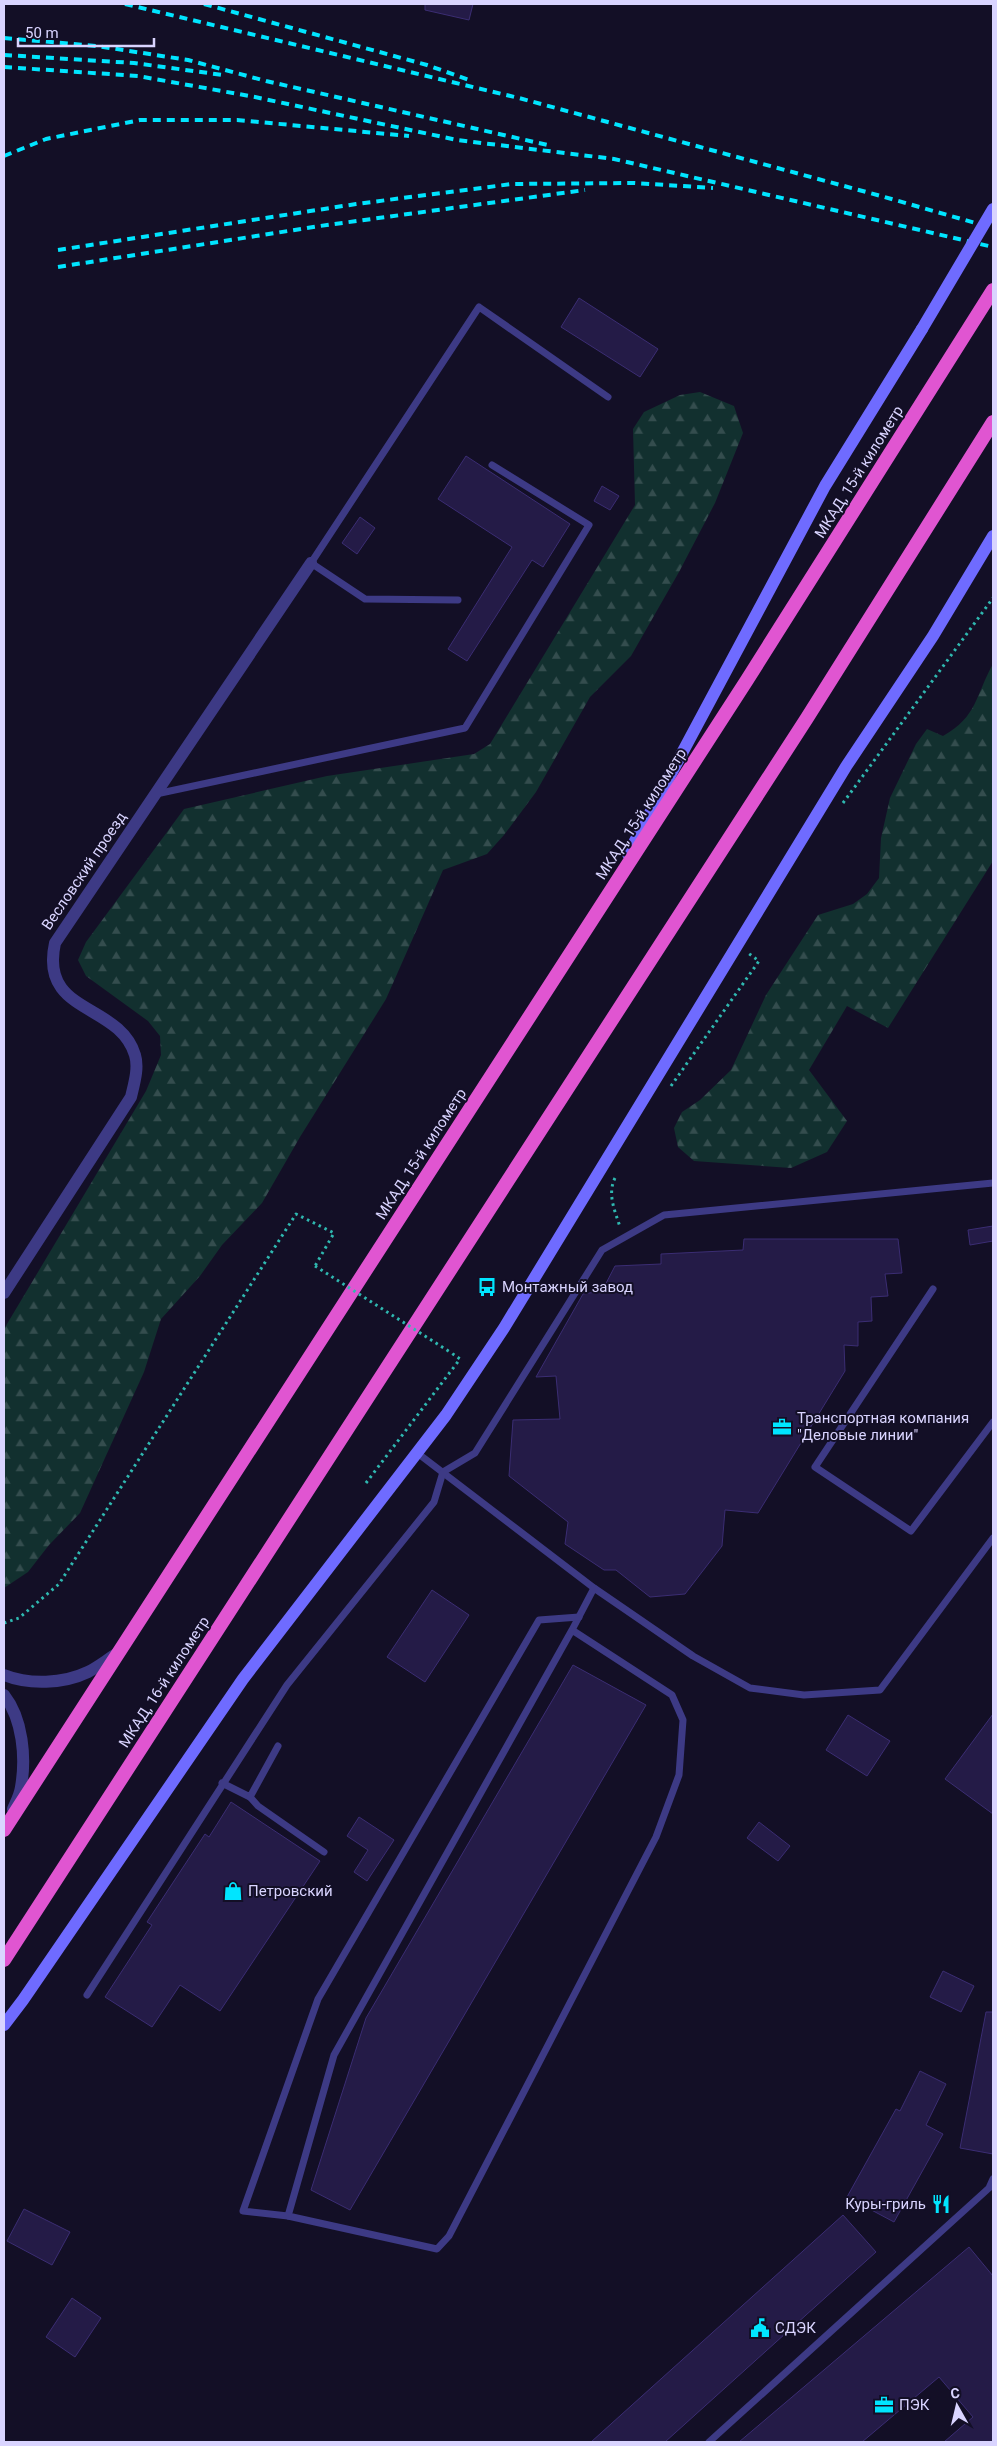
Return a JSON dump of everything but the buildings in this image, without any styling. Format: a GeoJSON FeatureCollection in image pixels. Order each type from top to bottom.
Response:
{"type":"FeatureCollection","features":[{"type":"Feature","properties":{"kind":"highway","name":"МКАД, 15-й километр"},"geometry":{"type":"LineString","coordinates":[[118,1653],[747,680],[993,290]]}},
{"type":"Feature","properties":{"kind":"highway","name":"МКАД, 16-й километр"},"geometry":{"type":"LineString","coordinates":[[4,1960],[807,718],[993,422]]}},
{"type":"Feature","properties":{"kind":"highway"},"geometry":{"type":"LineString","coordinates":[[4,1830],[118,1653]]}},
{"type":"Feature","properties":{"kind":"main road"},"geometry":{"type":"LineString","coordinates":[[598,911],[825,486],[993,208]]}},
{"type":"Feature","properties":{"kind":"main road"},"geometry":{"type":"LineString","coordinates":[[4,2025],[243,1679],[446,1415],[504,1328],[842,773],[933,636],[993,536]]}},
{"type":"Feature","properties":{"kind":"main road"},"geometry":{"type":"LineString","coordinates":[[4,2036],[23,2000]]}},
{"type":"Feature","properties":{"kind":"street","name":"Весловский проезд"},"geometry":{"type":"LineString","coordinates":[[4,1293],[131,1097],[135,1077],[135,1055],[122,1033],[61,990],[54,976],[52,957],[55,943],[311,564]]}},
{"type":"Feature","properties":{"kind":"street"},"geometry":{"type":"LineString","coordinates":[[4,1676],[16,1680],[52,1682],[87,1672],[118,1653]]}},
{"type":"Feature","properties":{"kind":"street"},"geometry":{"type":"LineString","coordinates":[[4,1695],[10,1702],[23,1744],[21,1789],[4,1830]]}},
{"type":"Feature","properties":{"kind":"lane"},"geometry":{"type":"LineString","coordinates":[[458,600],[365,599],[311,564],[479,307],[608,397]]}},
{"type":"Feature","properties":{"kind":"lane"},"geometry":{"type":"LineString","coordinates":[[155,795],[465,728],[589,525],[492,465]]}},
{"type":"Feature","properties":{"kind":"lane"},"geometry":{"type":"LineString","coordinates":[[88,1995],[222,1783],[287,1685],[434,1502],[443,1472],[475,1453],[602,1250],[664,1215],[993,1183]]}},
{"type":"Feature","properties":{"kind":"lane"},"geometry":{"type":"LineString","coordinates":[[933,1289],[815,1467],[911,1531],[993,1422]]}},
{"type":"Feature","properties":{"kind":"lane"},"geometry":{"type":"LineString","coordinates":[[416,1452],[594,1588],[693,1656],[750,1688],[804,1695],[880,1690],[993,1538]]}},
{"type":"Feature","properties":{"kind":"lane"},"geometry":{"type":"LineString","coordinates":[[288,2216],[334,2055],[594,1588]]}},
{"type":"Feature","properties":{"kind":"lane"},"geometry":{"type":"LineString","coordinates":[[572,1630],[672,1695],[683,1720],[679,1775],[656,1837],[450,2236],[436,2249],[288,2216],[243,2211],[318,1999],[539,1620],[579,1617]]}},
{"type":"Feature","properties":{"kind":"lane"},"geometry":{"type":"LineString","coordinates":[[250,1797],[278,1746]]}},
{"type":"Feature","properties":{"kind":"lane"},"geometry":{"type":"LineString","coordinates":[[222,1783],[250,1797],[258,1806],[324,1852]]}},
{"type":"Feature","properties":{"kind":"lane"},"geometry":{"type":"LineString","coordinates":[[709,2442],[989,2188],[993,2179]]}},
{"type":"Feature","properties":{"kind":"path"},"geometry":{"type":"LineString","coordinates":[[843,804],[993,598]]}},
{"type":"Feature","properties":{"kind":"path"},"geometry":{"type":"LineString","coordinates":[[669,1089],[759,961],[745,952]]}},
{"type":"Feature","properties":{"kind":"path"},"geometry":{"type":"LineString","coordinates":[[618,1170],[611,1187],[613,1206],[624,1237]]}},
{"type":"Feature","properties":{"kind":"path"},"geometry":{"type":"LineString","coordinates":[[4,1623],[19,1618],[59,1584],[296,1214],[334,1233],[315,1266],[460,1359],[366,1483]]}},
{"type":"Feature","properties":{"kind":"green space"},"geometry":{"type":"Polygon","coordinates":[[[700,392],[734,406],[743,433],[715,503],[679,572],[631,656],[590,697],[536,792],[504,835],[487,854],[443,870],[386,999],[300,1137],[262,1203],[222,1245],[200,1276],[161,1319],[144,1372],[80,1513],[49,1545],[28,1572],[4,1588],[4,1329],[146,1091],[161,1055],[160,1036],[148,1021],[86,976],[78,960],[86,942],[184,809],[327,776],[474,754],[490,744],[635,505],[633,429],[644,412],[680,395],[700,392]]]}},
{"type":"Feature","properties":{"kind":"green space"},"geometry":{"type":"Polygon","coordinates":[[[993,664],[993,861],[888,1028],[847,1006],[809,1070],[847,1121],[827,1152],[791,1168],[694,1161],[678,1147],[674,1128],[682,1112],[700,1100],[731,1070],[766,995],[818,915],[853,904],[867,894],[879,878],[881,838],[890,798],[916,744],[927,729],[943,736],[963,721],[974,704],[993,664]]]}},
{"type":"Feature","properties":{"kind":"railway"},"geometry":{"type":"LineString","coordinates":[[125,4],[519,98],[993,228]]}},
{"type":"Feature","properties":{"kind":"railway"},"geometry":{"type":"LineString","coordinates":[[204,4],[427,65],[469,80]]}},
{"type":"Feature","properties":{"kind":"railway"},"geometry":{"type":"LineString","coordinates":[[4,38],[97,46],[188,60],[266,81],[552,146]]}},
{"type":"Feature","properties":{"kind":"railway"},"geometry":{"type":"LineString","coordinates":[[4,55],[134,63],[223,75]]}},
{"type":"Feature","properties":{"kind":"railway"},"geometry":{"type":"LineString","coordinates":[[4,67],[138,76],[255,97],[457,140],[614,159],[993,247]]}},
{"type":"Feature","properties":{"kind":"railway"},"geometry":{"type":"LineString","coordinates":[[4,156],[46,139],[140,120],[237,120],[409,136]]}},
{"type":"Feature","properties":{"kind":"railway"},"geometry":{"type":"LineString","coordinates":[[58,250],[356,204],[512,184],[635,183],[713,188]]}},
{"type":"Feature","properties":{"kind":"railway"},"geometry":{"type":"LineString","coordinates":[[58,267],[320,226],[585,190]]}},
{"type":"Feature","properties":{"kind":"place","name":"Монтажный завод"},"geometry":{"type":"Point","coordinates":[487,1287]}},
{"type":"Feature","properties":{"kind":"place","name":"Транспортная компания \"Деловые линии\""},"geometry":{"type":"Point","coordinates":[782,1427]}},
{"type":"Feature","properties":{"kind":"place","name":"Петровский"},"geometry":{"type":"Point","coordinates":[233,1891]}},
{"type":"Feature","properties":{"kind":"place","name":"Куры-гриль"},"geometry":{"type":"Point","coordinates":[941,2204]}},
{"type":"Feature","properties":{"kind":"place","name":"СДЭК"},"geometry":{"type":"Point","coordinates":[760,2328]}},
{"type":"Feature","properties":{"kind":"place","name":"ПЭК"},"geometry":{"type":"Point","coordinates":[884,2405]}}]}
